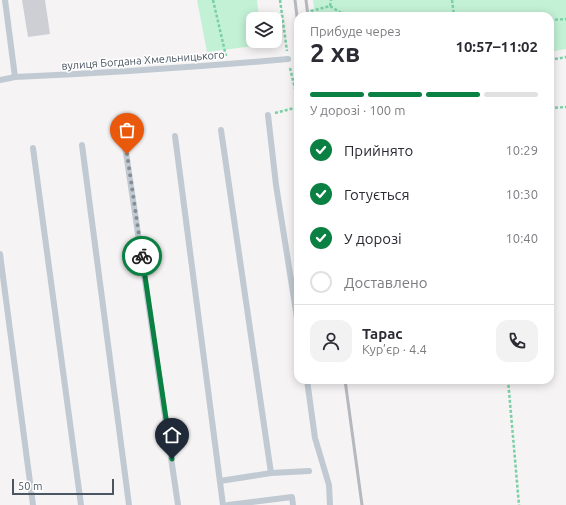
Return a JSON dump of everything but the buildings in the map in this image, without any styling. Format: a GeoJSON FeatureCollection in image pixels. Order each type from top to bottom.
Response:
{"type":"FeatureCollection","features":[{"type":"Feature","properties":{"kind":"lane"},"geometry":{"type":"LineString","coordinates":[[5,0],[16,77]]}},
{"type":"Feature","properties":{"kind":"lane","name":"вулиця Богдана Хмельницького"},"geometry":{"type":"LineString","coordinates":[[0,80],[16,77],[119,72],[288,59]]}},
{"type":"Feature","properties":{"kind":"lane"},"geometry":{"type":"LineString","coordinates":[[268,115],[276,185],[294,299]]}},
{"type":"Feature","properties":{"kind":"lane"},"geometry":{"type":"LineString","coordinates":[[221,130],[270,473]]}},
{"type":"Feature","properties":{"kind":"lane"},"geometry":{"type":"LineString","coordinates":[[175,136],[223,505]]}},
{"type":"Feature","properties":{"kind":"lane"},"geometry":{"type":"LineString","coordinates":[[124,139],[178,505]]}},
{"type":"Feature","properties":{"kind":"lane"},"geometry":{"type":"LineString","coordinates":[[82,145],[129,505]]}},
{"type":"Feature","properties":{"kind":"lane"},"geometry":{"type":"LineString","coordinates":[[33,148],[81,505]]}},
{"type":"Feature","properties":{"kind":"lane"},"geometry":{"type":"LineString","coordinates":[[0,254],[33,505]]}},
{"type":"Feature","properties":{"kind":"lane"},"geometry":{"type":"LineString","coordinates":[[308,384],[315,438],[329,485],[330,505]]}},
{"type":"Feature","properties":{"kind":"lane"},"geometry":{"type":"LineString","coordinates":[[220,481],[270,473],[309,471]]}},
{"type":"Feature","properties":{"kind":"lane"},"geometry":{"type":"LineString","coordinates":[[228,505],[256,503],[292,497],[293,505]]}},
{"type":"Feature","properties":{"kind":"path"},"geometry":{"type":"LineString","coordinates":[[213,0],[228,64]]}},
{"type":"Feature","properties":{"kind":"path"},"geometry":{"type":"LineString","coordinates":[[280,0],[288,59],[294,84]]}},
{"type":"Feature","properties":{"kind":"path"},"geometry":{"type":"LineString","coordinates":[[330,6],[331,0]]}},
{"type":"Feature","properties":{"kind":"path"},"geometry":{"type":"LineString","coordinates":[[452,0],[454,12]]}},
{"type":"Feature","properties":{"kind":"path"},"geometry":{"type":"LineString","coordinates":[[311,12],[330,6],[340,12]]}},
{"type":"Feature","properties":{"kind":"path"},"geometry":{"type":"LineString","coordinates":[[554,20],[566,19]]}},
{"type":"Feature","properties":{"kind":"path"},"geometry":{"type":"LineString","coordinates":[[554,59],[566,57]]}},
{"type":"Feature","properties":{"kind":"path"},"geometry":{"type":"LineString","coordinates":[[554,108],[566,107]]}},
{"type":"Feature","properties":{"kind":"path"},"geometry":{"type":"LineString","coordinates":[[268,115],[294,108]]}},
{"type":"Feature","properties":{"kind":"path"},"geometry":{"type":"LineString","coordinates":[[508,384],[519,505]]}},
{"type":"Feature","properties":{"kind":"green space"},"geometry":{"type":"Polygon","coordinates":[[[197,0],[257,0],[258,12],[246,12],[246,47],[207,52],[197,0]]]}},
{"type":"Feature","properties":{"kind":"green space"},"geometry":{"type":"Polygon","coordinates":[[[313,0],[566,0],[566,49],[554,51],[554,12],[314,12],[313,0]]]}},
{"type":"Feature","properties":{"kind":"railway"},"geometry":{"type":"LineString","coordinates":[[295,0],[296,12]]}},
{"type":"Feature","properties":{"kind":"railway"},"geometry":{"type":"LineString","coordinates":[[306,0],[308,12]]}},
{"type":"Feature","properties":{"kind":"railway"},"geometry":{"type":"LineString","coordinates":[[346,384],[362,505]]}},
{"type":"Feature","properties":{"kind":"way so far"},"geometry":{"type":"LineString","coordinates":[[127,154],[142,256]]}},
{"type":"Feature","properties":{"kind":"route"},"geometry":{"type":"LineString","coordinates":[[142,256],[172,459]]}}]}
